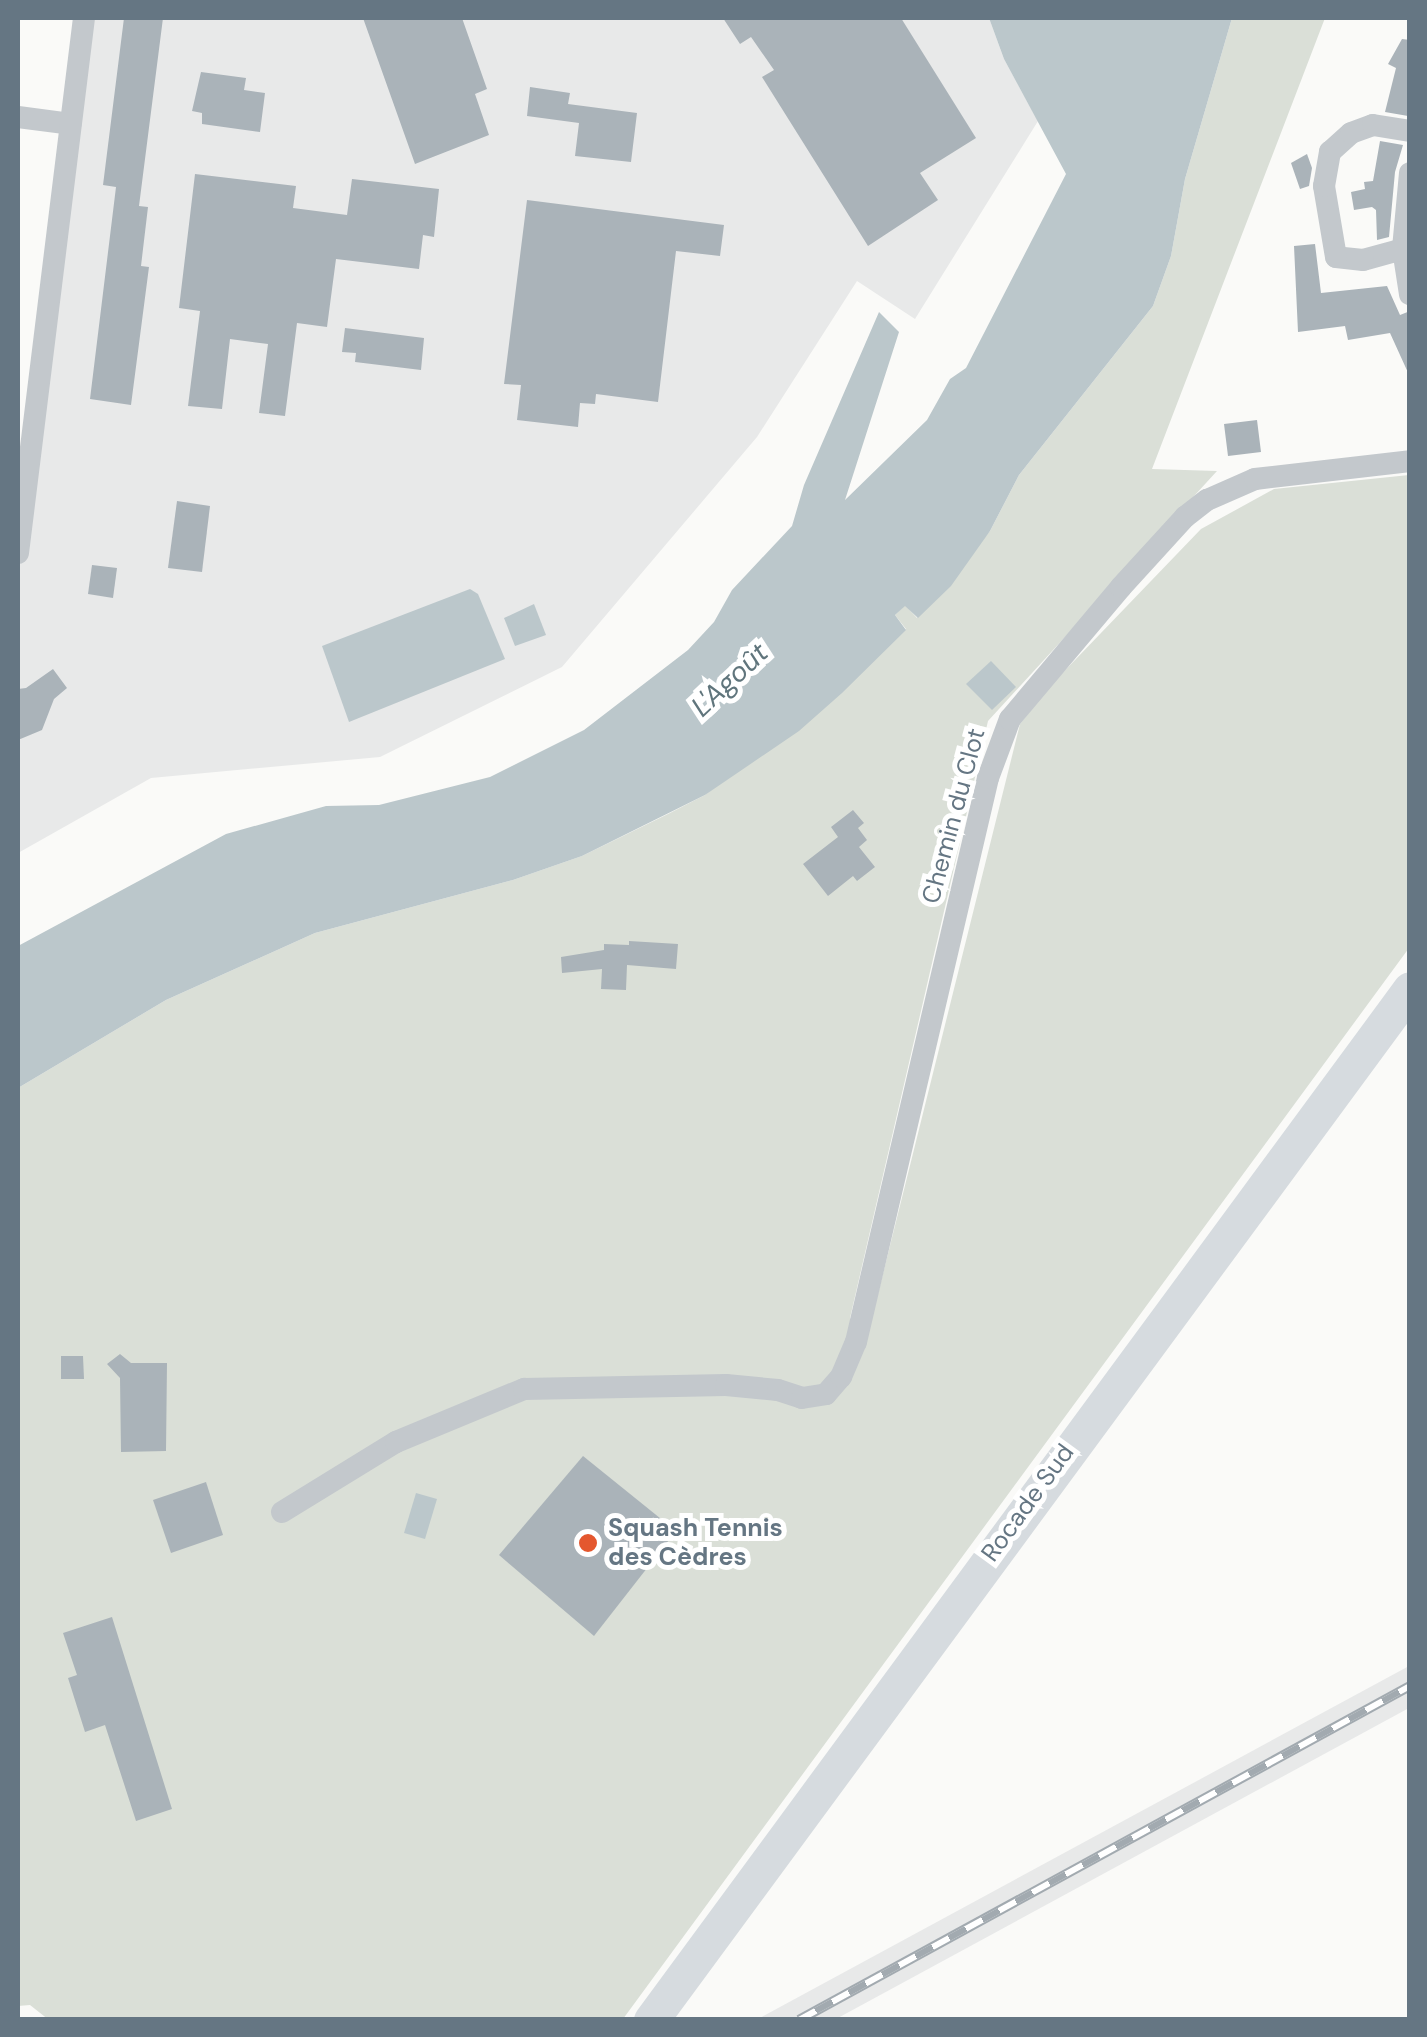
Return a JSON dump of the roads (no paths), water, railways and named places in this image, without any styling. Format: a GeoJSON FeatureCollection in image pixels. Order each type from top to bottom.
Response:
{"type":"FeatureCollection","features":[{"type":"Feature","properties":{"kind":"main road","name":"Rocade Sud"},"geometry":{"type":"LineString","coordinates":[[651,2020],[1410,989]]}},
{"type":"Feature","properties":{"kind":"street"},"geometry":{"type":"LineString","coordinates":[[18,553],[84,18]]}},
{"type":"Feature","properties":{"kind":"street"},"geometry":{"type":"LineString","coordinates":[[18,117],[71,124]]}},
{"type":"Feature","properties":{"kind":"street"},"geometry":{"type":"LineString","coordinates":[[1405,257],[1336,257],[1324,186],[1330,152],[1351,133],[1373,125],[1410,131]]}},
{"type":"Feature","properties":{"kind":"street"},"geometry":{"type":"LineString","coordinates":[[1410,173],[1405,257],[1410,294]]}},
{"type":"Feature","properties":{"kind":"street","name":"Chemin du Clot"},"geometry":{"type":"LineString","coordinates":[[282,1512],[396,1442],[524,1389],[726,1385],[778,1390],[816,1384],[851,1359],[988,778],[1010,719],[1168,535],[1207,500],[1238,484],[1272,476],[1410,461]]}},
{"type":"Feature","properties":{"kind":"water","name":"L'Agoût"},"geometry":{"type":"Polygon","coordinates":[[[989,18],[1232,18],[1185,179],[1171,256],[1153,306],[1019,475],[990,531],[951,586],[918,618],[905,606],[895,615],[906,630],[842,693],[799,731],[705,795],[582,856],[513,880],[315,933],[166,1000],[18,1088],[18,946],[226,834],[326,806],[379,805],[490,777],[584,730],[688,650],[714,622],[732,590],[792,526],[804,485],[879,312],[899,332],[845,500],[927,420],[950,379],[966,368],[1066,174],[1004,59],[989,18]]]}},
{"type":"Feature","properties":{"kind":"water"},"geometry":{"type":"Polygon","coordinates":[[[470,589],[478,594],[505,659],[349,722],[322,646],[470,589]]]}},
{"type":"Feature","properties":{"kind":"water"},"geometry":{"type":"Polygon","coordinates":[[[534,604],[546,635],[515,646],[504,618],[534,604]]]}},
{"type":"Feature","properties":{"kind":"water"},"geometry":{"type":"Polygon","coordinates":[[[991,661],[1016,687],[992,710],[966,684],[991,661]]]}},
{"type":"Feature","properties":{"kind":"water"},"geometry":{"type":"Polygon","coordinates":[[[416,1493],[437,1499],[425,1539],[404,1533],[416,1493]]]}},
{"type":"Feature","properties":{"kind":"railway"},"geometry":{"type":"LineString","coordinates":[[799,2020],[1410,1686]]}},
{"type":"Feature","properties":{"kind":"place","name":"Squash Tennis des Cèdres"},"geometry":{"type":"Point","coordinates":[588,1543]}}]}
